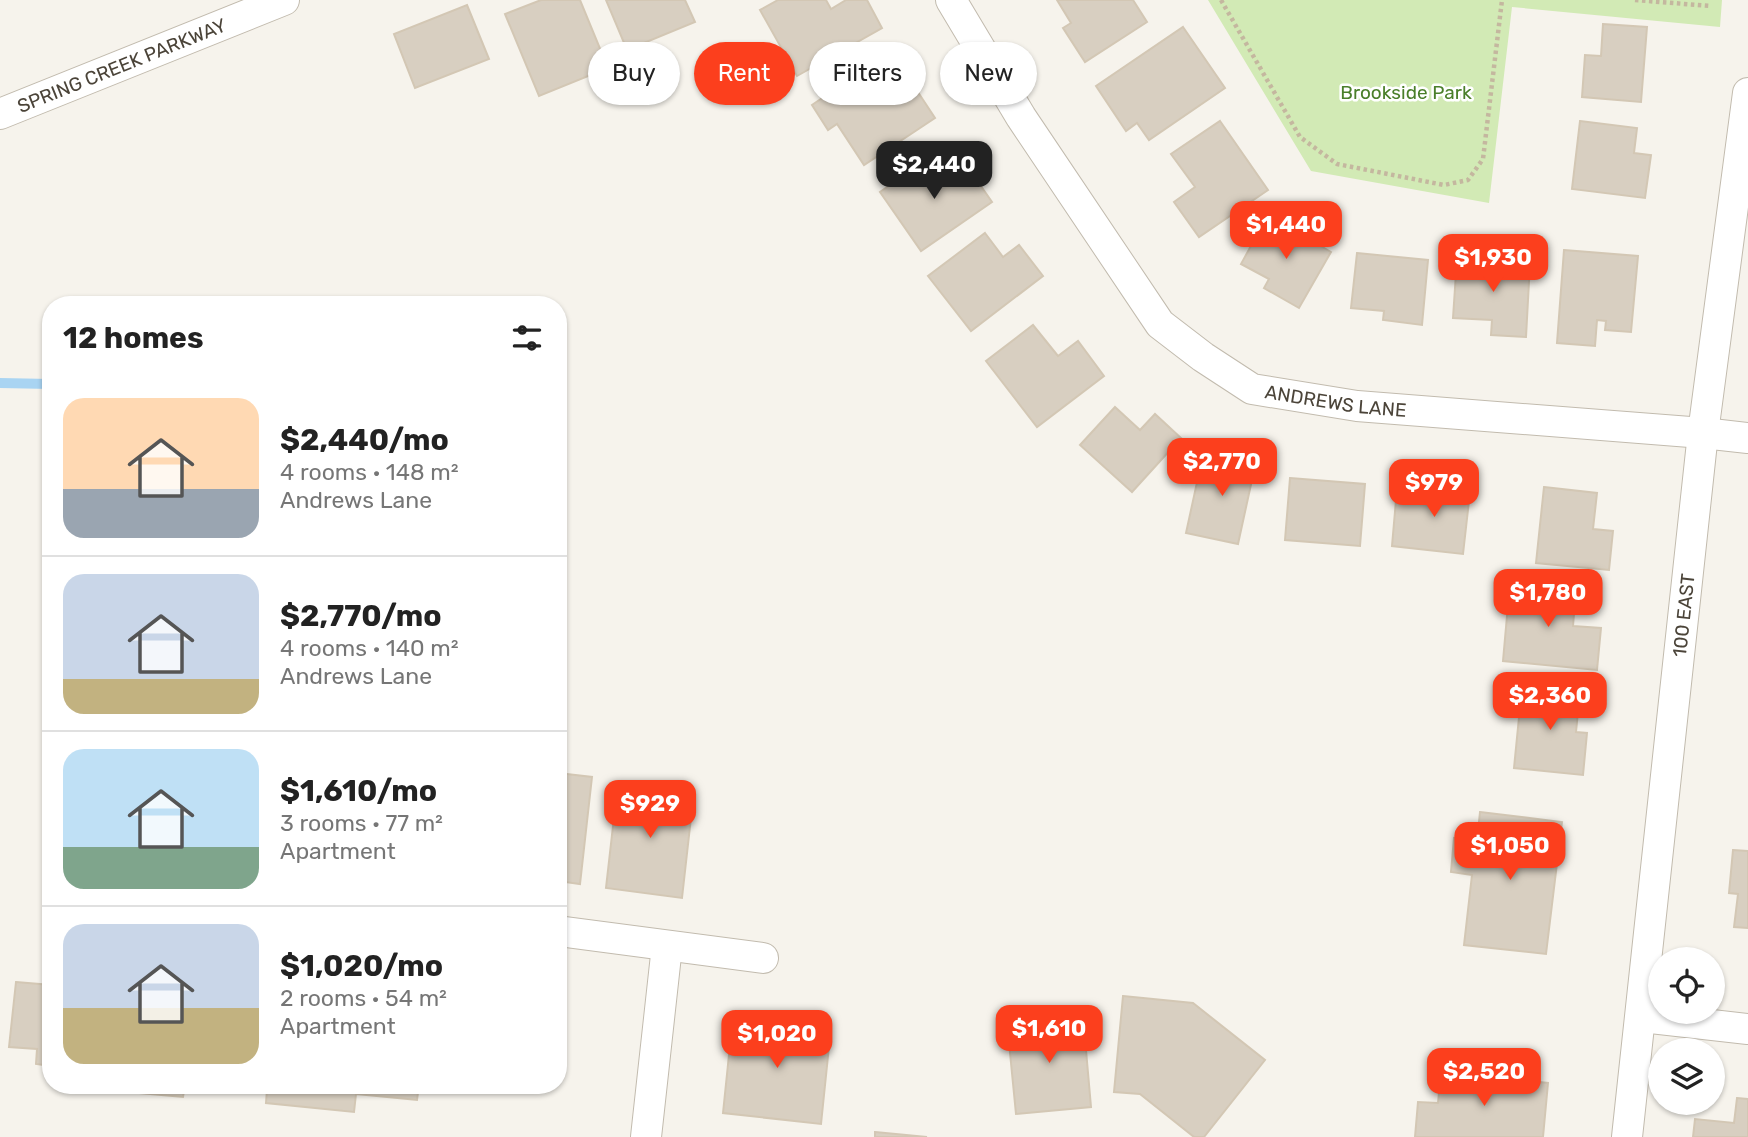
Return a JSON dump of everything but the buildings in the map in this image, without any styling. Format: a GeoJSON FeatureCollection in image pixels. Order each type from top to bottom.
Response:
{"type":"FeatureCollection","features":[{"type":"Feature","properties":{"kind":"street","name":"SPRING CREEK PARKWAY"},"geometry":{"type":"LineString","coordinates":[[0,114],[284,0]]}},
{"type":"Feature","properties":{"kind":"street","name":"ANDREWS LANE"},"geometry":{"type":"LineString","coordinates":[[951,0],[1021,117],[1160,324],[1203,357],[1252,389],[1357,406],[1748,438]]}},
{"type":"Feature","properties":{"kind":"street","name":"100 EAST"},"geometry":{"type":"LineString","coordinates":[[1627,1137],[1703,433],[1748,93]]}},
{"type":"Feature","properties":{"kind":"street"},"geometry":{"type":"LineString","coordinates":[[567,932],[763,958]]}},
{"type":"Feature","properties":{"kind":"street"},"geometry":{"type":"LineString","coordinates":[[646,1137],[667,946]]}},
{"type":"Feature","properties":{"kind":"street"},"geometry":{"type":"LineString","coordinates":[[1642,1017],[1748,1029]]}},
{"type":"Feature","properties":{"kind":"path"},"geometry":{"type":"LineString","coordinates":[[1221,0],[1300,137],[1337,164],[1444,185],[1468,180],[1483,159],[1502,0]]}},
{"type":"Feature","properties":{"kind":"path"},"geometry":{"type":"LineString","coordinates":[[1635,0],[1710,6]]}},
{"type":"Feature","properties":{"kind":"green space","name":"Brookside Park"},"geometry":{"type":"Polygon","coordinates":[[[1208,0],[1722,0],[1720,27],[1512,7],[1489,203],[1311,171],[1208,0]]]}},
{"type":"Feature","properties":{"kind":"waterway"},"geometry":{"type":"LineString","coordinates":[[0,383],[42,384]]}}]}
